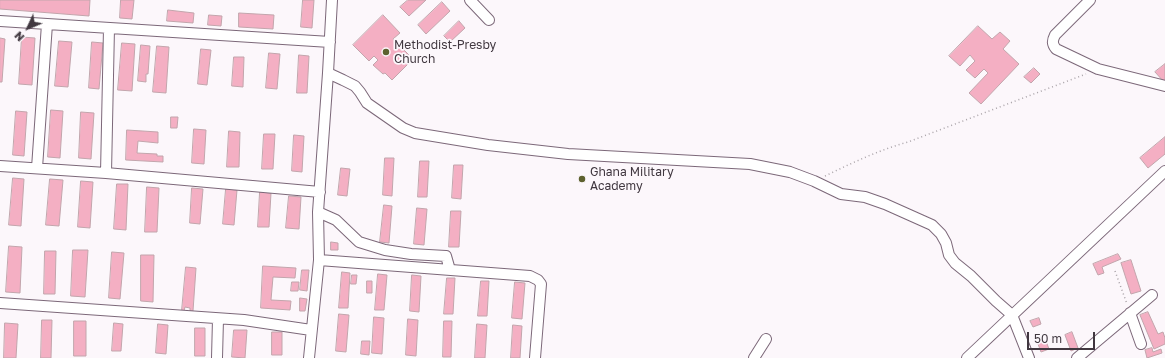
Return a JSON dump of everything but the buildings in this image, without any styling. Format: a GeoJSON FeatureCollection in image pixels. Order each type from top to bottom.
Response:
{"type":"FeatureCollection","features":[{"type":"Feature","properties":{"kind":"street"},"geometry":{"type":"LineString","coordinates":[[310,358],[319,260],[318,212],[332,0]]}},
{"type":"Feature","properties":{"kind":"street"},"geometry":{"type":"LineString","coordinates":[[470,0],[489,20]]}},
{"type":"Feature","properties":{"kind":"street"},"geometry":{"type":"LineString","coordinates":[[1090,0],[1055,35],[1052,40],[1056,49],[1098,69],[1165,86]]}},
{"type":"Feature","properties":{"kind":"street"},"geometry":{"type":"LineString","coordinates":[[0,20],[330,42]]}},
{"type":"Feature","properties":{"kind":"street"},"geometry":{"type":"LineString","coordinates":[[37,168],[47,24]]}},
{"type":"Feature","properties":{"kind":"street"},"geometry":{"type":"LineString","coordinates":[[106,173],[109,28]]}},
{"type":"Feature","properties":{"kind":"street"},"geometry":{"type":"LineString","coordinates":[[328,73],[355,86],[367,103],[403,128],[415,133],[488,145],[568,154],[750,164],[790,172],[814,181],[841,194],[865,197],[885,204],[932,226],[941,234],[946,243],[949,255],[955,263],[1012,315],[1029,358]]}},
{"type":"Feature","properties":{"kind":"street"},"geometry":{"type":"LineString","coordinates":[[0,166],[106,173],[320,192]]}},
{"type":"Feature","properties":{"kind":"street"},"geometry":{"type":"LineString","coordinates":[[967,358],[1165,170]]}},
{"type":"Feature","properties":{"kind":"street"},"geometry":{"type":"LineString","coordinates":[[318,212],[336,220],[359,242],[384,250],[411,254],[446,256],[450,270]]}},
{"type":"Feature","properties":{"kind":"street"},"geometry":{"type":"LineString","coordinates":[[319,260],[530,276],[538,280],[541,284],[535,358]]}},
{"type":"Feature","properties":{"kind":"street"},"geometry":{"type":"LineString","coordinates":[[1077,358],[1152,294]]}},
{"type":"Feature","properties":{"kind":"street"},"geometry":{"type":"LineString","coordinates":[[0,303],[244,320],[312,330]]}},
{"type":"Feature","properties":{"kind":"street"},"geometry":{"type":"LineString","coordinates":[[1130,313],[1141,344]]}},
{"type":"Feature","properties":{"kind":"street"},"geometry":{"type":"LineString","coordinates":[[217,358],[218,319]]}},
{"type":"Feature","properties":{"kind":"street"},"geometry":{"type":"LineString","coordinates":[[754,358],[766,339]]}},
{"type":"Feature","properties":{"kind":"path"},"geometry":{"type":"LineString","coordinates":[[814,181],[860,159],[1098,69]]}},
{"type":"Feature","properties":{"kind":"path"},"geometry":{"type":"LineString","coordinates":[[1115,271],[1130,313]]}},
{"type":"Feature","properties":{"kind":"place","name":"Methodist-Presby Church"},"geometry":{"type":"Point","coordinates":[386,52]}},
{"type":"Feature","properties":{"kind":"place","name":"Ghana Military Academy"},"geometry":{"type":"Point","coordinates":[582,179]}}]}
